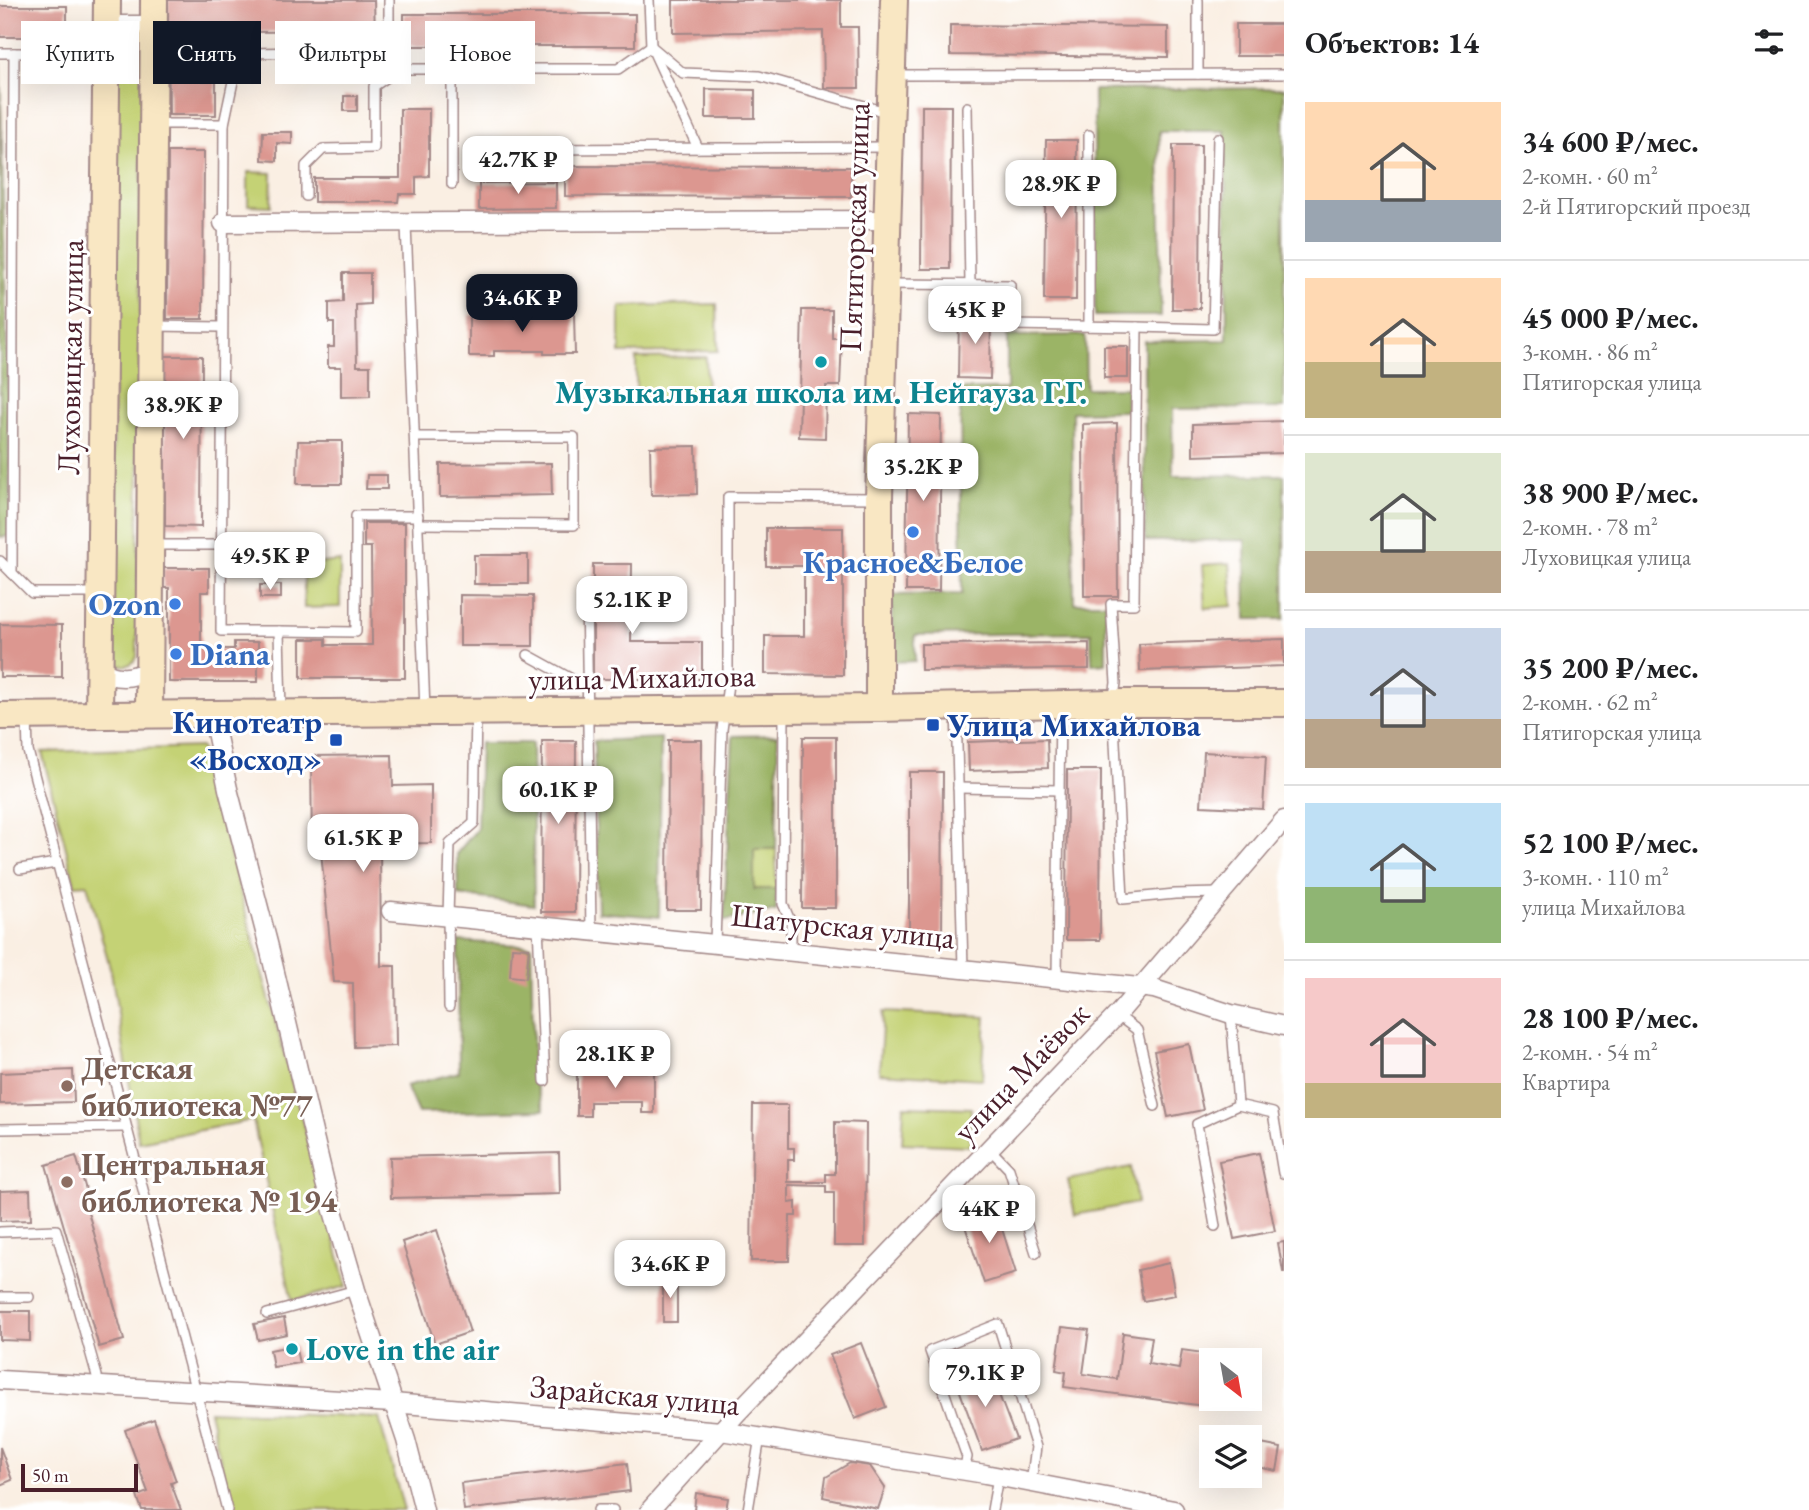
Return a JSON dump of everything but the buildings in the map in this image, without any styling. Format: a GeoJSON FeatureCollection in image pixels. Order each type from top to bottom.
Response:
{"type":"FeatureCollection","features":[{"type":"Feature","properties":{"kind":"street","name":"Пятигорская улица"},"geometry":{"type":"LineString","coordinates":[[880,708],[879,498],[894,0]]}},
{"type":"Feature","properties":{"kind":"street"},"geometry":{"type":"LineString","coordinates":[[107,13],[154,13],[149,714]]}},
{"type":"Feature","properties":{"kind":"street","name":"Луховицкая улица"},"geometry":{"type":"LineString","coordinates":[[99,715],[107,84]]}},
{"type":"Feature","properties":{"kind":"street"},"geometry":{"type":"LineString","coordinates":[[223,223],[888,220]]}},
{"type":"Feature","properties":{"kind":"street"},"geometry":{"type":"LineString","coordinates":[[100,669],[111,677],[137,677],[150,669]]}},
{"type":"Feature","properties":{"kind":"street","name":"улица Михайлова"},"geometry":{"type":"LineString","coordinates":[[0,716],[476,712],[587,699],[784,709],[1284,703]]}},
{"type":"Feature","properties":{"kind":"street"},"geometry":{"type":"LineString","coordinates":[[212,713],[228,789],[325,1183],[424,1510]]}},
{"type":"Feature","properties":{"kind":"street","name":"улица Маёвок"},"geometry":{"type":"LineString","coordinates":[[650,1510],[1116,1015],[1284,820]]}},
{"type":"Feature","properties":{"kind":"street","name":"Шатурская улица"},"geometry":{"type":"LineString","coordinates":[[391,911],[1139,987],[1154,989],[1231,1014],[1284,1026]]}},
{"type":"Feature","properties":{"kind":"street","name":"Зарайская улица"},"geometry":{"type":"LineString","coordinates":[[0,1380],[393,1403],[722,1431],[1031,1483],[1129,1506],[1174,1510]]}},
{"type":"Feature","properties":{"kind":"lane"},"geometry":{"type":"LineString","coordinates":[[389,0],[389,21]]}},
{"type":"Feature","properties":{"kind":"lane"},"geometry":{"type":"LineString","coordinates":[[649,0],[651,46],[698,148]]}},
{"type":"Feature","properties":{"kind":"lane"},"geometry":{"type":"LineString","coordinates":[[1198,0],[1198,74]]}},
{"type":"Feature","properties":{"kind":"lane"},"geometry":{"type":"LineString","coordinates":[[535,69],[618,69],[651,46]]}},
{"type":"Feature","properties":{"kind":"lane"},"geometry":{"type":"LineString","coordinates":[[651,46],[683,73],[759,76],[891,113]]}},
{"type":"Feature","properties":{"kind":"lane"},"geometry":{"type":"LineString","coordinates":[[0,53],[21,53]]}},
{"type":"Feature","properties":{"kind":"lane"},"geometry":{"type":"LineString","coordinates":[[12,573],[14,53]]}},
{"type":"Feature","properties":{"kind":"lane"},"geometry":{"type":"LineString","coordinates":[[275,53],[239,53],[224,124],[221,631],[356,632],[356,516],[574,525],[575,437],[415,437]]}},
{"type":"Feature","properties":{"kind":"lane"},"geometry":{"type":"LineString","coordinates":[[891,75],[1284,74]]}},
{"type":"Feature","properties":{"kind":"lane"},"geometry":{"type":"LineString","coordinates":[[306,196],[306,166],[323,149],[374,148],[374,86],[377,84]]}},
{"type":"Feature","properties":{"kind":"lane"},"geometry":{"type":"LineString","coordinates":[[452,84],[452,184]]}},
{"type":"Feature","properties":{"kind":"lane"},"geometry":{"type":"LineString","coordinates":[[967,107],[970,285]]}},
{"type":"Feature","properties":{"kind":"lane"},"geometry":{"type":"LineString","coordinates":[[153,124],[224,124]]}},
{"type":"Feature","properties":{"kind":"lane"},"geometry":{"type":"LineString","coordinates":[[1089,135],[1089,326]]}},
{"type":"Feature","properties":{"kind":"lane"},"geometry":{"type":"LineString","coordinates":[[886,284],[1010,285],[1009,325],[1213,329],[1218,138]]}},
{"type":"Feature","properties":{"kind":"lane"},"geometry":{"type":"LineString","coordinates":[[542,149],[890,147]]}},
{"type":"Feature","properties":{"kind":"lane"},"geometry":{"type":"LineString","coordinates":[[406,224],[425,711]]}},
{"type":"Feature","properties":{"kind":"lane"},"geometry":{"type":"LineString","coordinates":[[152,326],[221,327]]}},
{"type":"Feature","properties":{"kind":"lane"},"geometry":{"type":"LineString","coordinates":[[1138,327],[1134,604],[1111,604],[1123,899],[1175,894],[1220,894]]}},
{"type":"Feature","properties":{"kind":"lane"},"geometry":{"type":"LineString","coordinates":[[715,943],[722,730],[727,708],[729,497],[879,498]]}},
{"type":"Feature","properties":{"kind":"lane"},"geometry":{"type":"LineString","coordinates":[[151,545],[222,545]]}},
{"type":"Feature","properties":{"kind":"lane"},"geometry":{"type":"LineString","coordinates":[[0,561],[32,593],[101,593]]}},
{"type":"Feature","properties":{"kind":"lane"},"geometry":{"type":"LineString","coordinates":[[586,592],[591,931]]}},
{"type":"Feature","properties":{"kind":"lane"},"geometry":{"type":"LineString","coordinates":[[279,631],[281,713]]}},
{"type":"Feature","properties":{"kind":"lane"},"geometry":{"type":"LineString","coordinates":[[528,655],[587,699]]}},
{"type":"Feature","properties":{"kind":"lane"},"geometry":{"type":"LineString","coordinates":[[1057,977],[1060,704]]}},
{"type":"Feature","properties":{"kind":"lane"},"geometry":{"type":"LineString","coordinates":[[956,707],[962,968]]}},
{"type":"Feature","properties":{"kind":"lane"},"geometry":{"type":"LineString","coordinates":[[784,709],[783,904],[791,923],[791,950]]}},
{"type":"Feature","properties":{"kind":"lane"},"geometry":{"type":"LineString","coordinates":[[449,1007],[450,844],[474,823],[476,712]]}},
{"type":"Feature","properties":{"kind":"lane"},"geometry":{"type":"LineString","coordinates":[[27,716],[27,751],[227,1510]]}},
{"type":"Feature","properties":{"kind":"lane"},"geometry":{"type":"LineString","coordinates":[[958,788],[1059,790]]}},
{"type":"Feature","properties":{"kind":"lane"},"geometry":{"type":"LineString","coordinates":[[20,869],[56,863]]}},
{"type":"Feature","properties":{"kind":"lane"},"geometry":{"type":"LineString","coordinates":[[538,925],[545,1081]]}},
{"type":"Feature","properties":{"kind":"lane"},"geometry":{"type":"LineString","coordinates":[[1231,1014],[1237,1105]]}},
{"type":"Feature","properties":{"kind":"lane"},"geometry":{"type":"LineString","coordinates":[[1116,1015],[1137,1030],[1155,1106]]}},
{"type":"Feature","properties":{"kind":"lane"},"geometry":{"type":"LineString","coordinates":[[1215,1226],[1197,1124],[1237,1105],[1273,1113],[1283,1174]]}},
{"type":"Feature","properties":{"kind":"lane"},"geometry":{"type":"LineString","coordinates":[[0,1129],[125,1127]]}},
{"type":"Feature","properties":{"kind":"lane"},"geometry":{"type":"LineString","coordinates":[[989,1148],[1009,1169],[1036,1253]]}},
{"type":"Feature","properties":{"kind":"lane"},"geometry":{"type":"LineString","coordinates":[[0,1232],[57,1230],[97,1376],[97,1385]]}},
{"type":"Feature","properties":{"kind":"lane"},"geometry":{"type":"LineString","coordinates":[[267,1314],[356,1290]]}},
{"type":"Feature","properties":{"kind":"lane"},"geometry":{"type":"LineString","coordinates":[[0,1297],[29,1297]]}},
{"type":"Feature","properties":{"kind":"lane"},"geometry":{"type":"LineString","coordinates":[[964,1471],[967,1457],[930,1351],[998,1324],[1036,1447],[1031,1483]]}},
{"type":"Feature","properties":{"kind":"lane"},"geometry":{"type":"LineString","coordinates":[[748,1510],[760,1437]]}},
{"type":"Feature","properties":{"kind":"lane"},"geometry":{"type":"LineString","coordinates":[[992,1510],[998,1477]]}},
{"type":"Feature","properties":{"kind":"lane"},"geometry":{"type":"LineString","coordinates":[[598,1510],[613,1510]]}},
{"type":"Feature","properties":{"kind":"green space"},"geometry":{"type":"Polygon","coordinates":[[[139,34],[143,34],[137,657],[129,665],[119,665],[112,661],[116,84],[139,84],[139,34]]]}},
{"type":"Feature","properties":{"kind":"green space"},"geometry":{"type":"Polygon","coordinates":[[[0,60],[11,536],[0,537],[0,60]]]}},
{"type":"Feature","properties":{"kind":"green space"},"geometry":{"type":"Polygon","coordinates":[[[1284,88],[1284,408],[1172,409],[1173,476],[1284,475],[1284,619],[1246,619],[1245,540],[1145,541],[1144,341],[1227,340],[1225,131],[1159,131],[1161,316],[1095,316],[1094,90],[1284,88]]]}},
{"type":"Feature","properties":{"kind":"green space"},"geometry":{"type":"Polygon","coordinates":[[[248,172],[272,173],[271,206],[248,205],[248,172]]]}},
{"type":"Feature","properties":{"kind":"green space"},"geometry":{"type":"Polygon","coordinates":[[[717,304],[718,351],[620,353],[620,306],[717,304]]]}},
{"type":"Feature","properties":{"kind":"green space"},"geometry":{"type":"Polygon","coordinates":[[[1085,335],[1086,388],[1126,388],[1126,411],[1072,412],[1074,603],[1106,603],[1106,663],[1092,664],[1091,633],[915,635],[915,661],[893,662],[892,595],[962,594],[960,389],[1007,389],[1007,336],[1085,335]]]}},
{"type":"Feature","properties":{"kind":"green space"},"geometry":{"type":"Polygon","coordinates":[[[706,357],[707,399],[636,399],[636,358],[706,357]]]}},
{"type":"Feature","properties":{"kind":"green space"},"geometry":{"type":"Polygon","coordinates":[[[340,561],[340,607],[304,608],[304,565],[340,561]]]}},
{"type":"Feature","properties":{"kind":"green space"},"geometry":{"type":"Polygon","coordinates":[[[1230,563],[1233,606],[1205,608],[1202,565],[1230,563]]]}},
{"type":"Feature","properties":{"kind":"green space"},"geometry":{"type":"Polygon","coordinates":[[[778,735],[776,849],[754,849],[754,889],[776,889],[776,911],[724,921],[733,736],[778,735]]]}},
{"type":"Feature","properties":{"kind":"green space"},"geometry":{"type":"Polygon","coordinates":[[[661,738],[659,917],[598,912],[594,741],[661,738]]]}},
{"type":"Feature","properties":{"kind":"green space"},"geometry":{"type":"Polygon","coordinates":[[[480,743],[532,743],[534,905],[458,895],[457,853],[477,829],[480,743]]]}},
{"type":"Feature","properties":{"kind":"green space"},"geometry":{"type":"Polygon","coordinates":[[[201,747],[347,1286],[292,1301],[253,1120],[139,1142],[111,971],[87,884],[75,885],[42,752],[201,747]]]}},
{"type":"Feature","properties":{"kind":"green space"},"geometry":{"type":"Polygon","coordinates":[[[754,849],[776,849],[776,889],[754,889],[754,849]]]}},
{"type":"Feature","properties":{"kind":"green space"},"geometry":{"type":"Polygon","coordinates":[[[458,941],[531,946],[534,1080],[544,1110],[418,1113],[406,1086],[459,1072],[458,941]]]}},
{"type":"Feature","properties":{"kind":"green space"},"geometry":{"type":"Polygon","coordinates":[[[883,1012],[986,1017],[982,1079],[879,1073],[883,1012]]]}},
{"type":"Feature","properties":{"kind":"green space"},"geometry":{"type":"Polygon","coordinates":[[[904,1106],[971,1108],[970,1146],[902,1143],[904,1106]]]}},
{"type":"Feature","properties":{"kind":"green space"},"geometry":{"type":"Polygon","coordinates":[[[1131,1167],[1137,1203],[1075,1215],[1068,1180],[1131,1167]]]}},
{"type":"Feature","properties":{"kind":"green space"},"geometry":{"type":"Polygon","coordinates":[[[209,1411],[379,1418],[404,1510],[232,1510],[209,1411]]]}},
{"type":"Feature","properties":{"kind":"place","name":"Музыкальная школа им. Нейгауза Г.Г."},"geometry":{"type":"Point","coordinates":[821,362]}},
{"type":"Feature","properties":{"kind":"place","name":"Красное&Белое"},"geometry":{"type":"Point","coordinates":[913,532]}},
{"type":"Feature","properties":{"kind":"place","name":"Ozon"},"geometry":{"type":"Point","coordinates":[175,604]}},
{"type":"Feature","properties":{"kind":"place","name":"Diana"},"geometry":{"type":"Point","coordinates":[176,654]}},
{"type":"Feature","properties":{"kind":"place","name":"Улица Михайлова"},"geometry":{"type":"Point","coordinates":[933,725]}},
{"type":"Feature","properties":{"kind":"place","name":"Кинотеатр «Восход»"},"geometry":{"type":"Point","coordinates":[336,740]}},
{"type":"Feature","properties":{"kind":"place","name":"Детская библиотека №77"},"geometry":{"type":"Point","coordinates":[67,1086]}},
{"type":"Feature","properties":{"kind":"place","name":"Центральная библиотека № 194"},"geometry":{"type":"Point","coordinates":[67,1182]}},
{"type":"Feature","properties":{"kind":"place","name":"Love in the air"},"geometry":{"type":"Point","coordinates":[292,1349]}}]}
